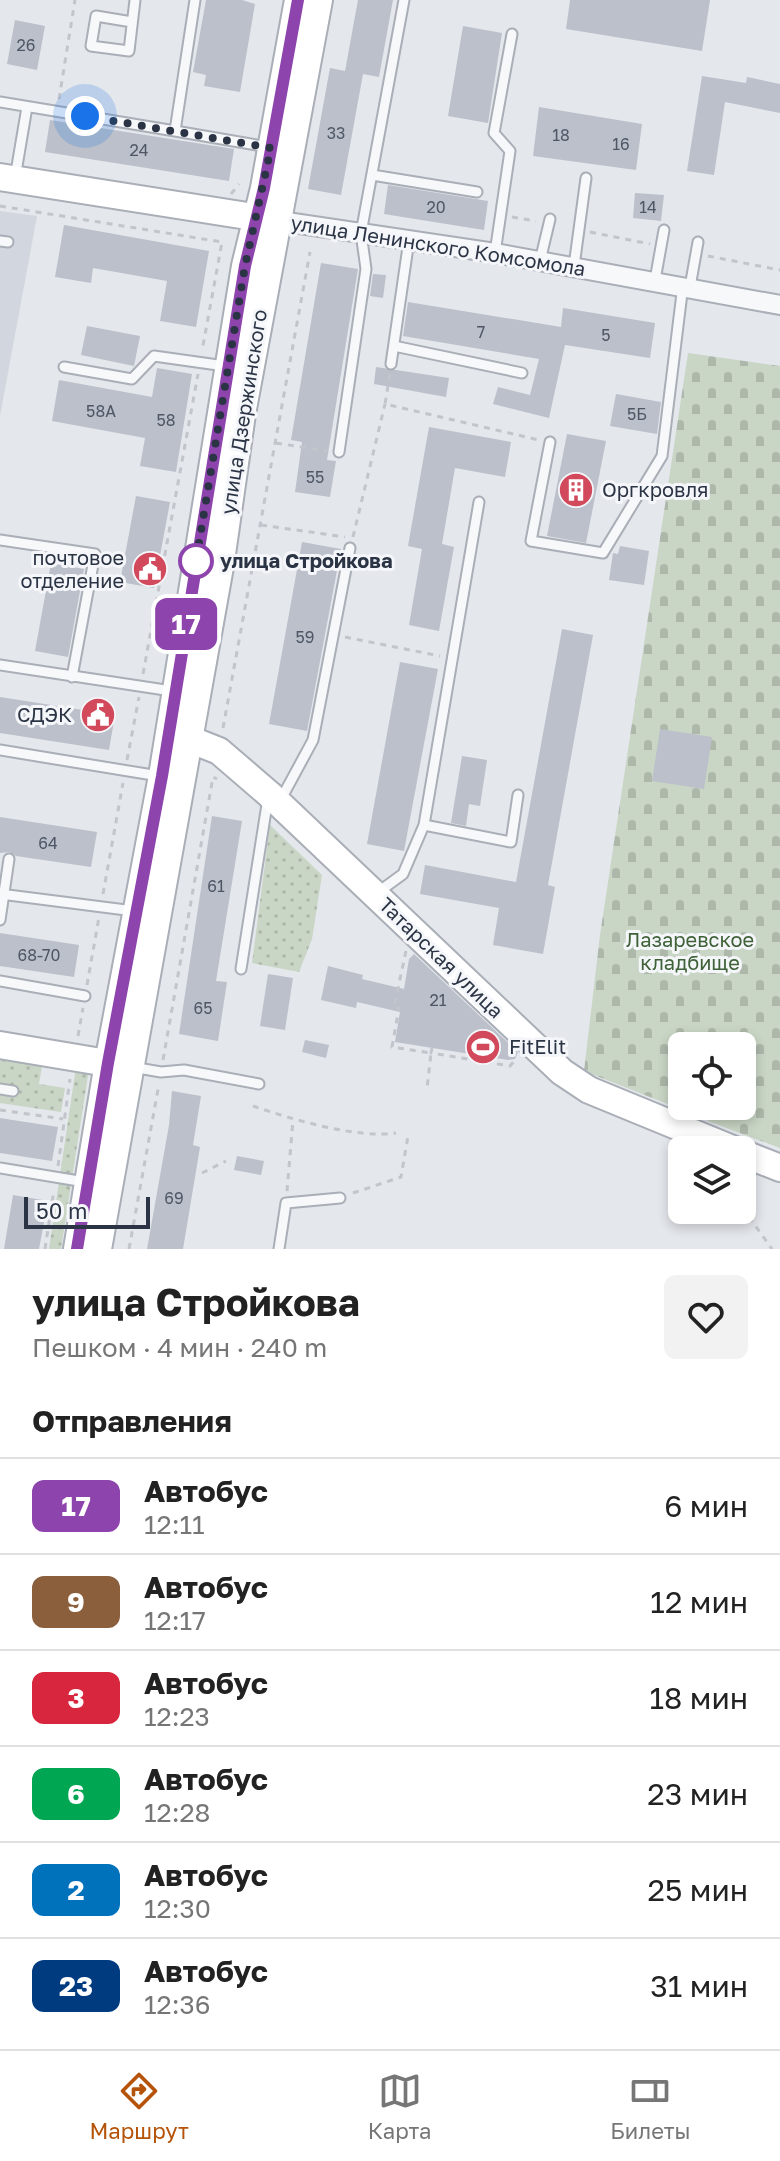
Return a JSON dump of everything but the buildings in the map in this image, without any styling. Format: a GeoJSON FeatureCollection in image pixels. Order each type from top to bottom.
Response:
{"type":"FeatureCollection","features":[{"type":"Feature","properties":{"kind":"main road","name":"улица Дзержинского"},"geometry":{"type":"LineString","coordinates":[[77,1249],[88,1182],[118,1064],[179,735],[221,561],[244,400],[267,270],[271,148],[298,0]]}},
{"type":"Feature","properties":{"kind":"main road","name":"улица Дзержинского"},"geometry":{"type":"LineString","coordinates":[[98,1249],[137,911],[162,776],[179,735],[176,691],[245,266],[268,220],[319,0]]}},
{"type":"Feature","properties":{"kind":"main road","name":"улица Ленинского Комсомола"},"geometry":{"type":"LineString","coordinates":[[7,178],[268,220]]}},
{"type":"Feature","properties":{"kind":"main road","name":"Татарская улица"},"geometry":{"type":"LineString","coordinates":[[179,735],[219,751],[274,799],[562,1072],[589,1090],[701,1136]]}},
{"type":"Feature","properties":{"kind":"main road"},"geometry":{"type":"LineString","coordinates":[[0,1045],[118,1064]]}},
{"type":"Feature","properties":{"kind":"main road"},"geometry":{"type":"LineString","coordinates":[[756,1159],[780,1168]]}},
{"type":"Feature","properties":{"kind":"street","name":"улица Ленинского Комсомола"},"geometry":{"type":"LineString","coordinates":[[268,220],[574,266],[780,305]]}},
{"type":"Feature","properties":{"kind":"lane"},"geometry":{"type":"LineString","coordinates":[[132,22],[96,16],[91,46],[129,51],[135,0]]}},
{"type":"Feature","properties":{"kind":"lane"},"geometry":{"type":"LineString","coordinates":[[175,131],[195,0]]}},
{"type":"Feature","properties":{"kind":"lane"},"geometry":{"type":"LineString","coordinates":[[339,452],[366,269],[361,233],[404,0]]}},
{"type":"Feature","properties":{"kind":"lane"},"geometry":{"type":"LineString","coordinates":[[495,253],[510,151],[494,133],[512,34]]}},
{"type":"Feature","properties":{"kind":"lane"},"geometry":{"type":"LineString","coordinates":[[0,102],[271,148]]}},
{"type":"Feature","properties":{"kind":"lane"},"geometry":{"type":"LineString","coordinates":[[7,178],[27,107]]}},
{"type":"Feature","properties":{"kind":"lane"},"geometry":{"type":"LineString","coordinates":[[372,175],[477,192]]}},
{"type":"Feature","properties":{"kind":"lane"},"geometry":{"type":"LineString","coordinates":[[574,266],[586,178]]}},
{"type":"Feature","properties":{"kind":"lane"},"geometry":{"type":"LineString","coordinates":[[540,261],[549,221]]}},
{"type":"Feature","properties":{"kind":"lane"},"geometry":{"type":"LineString","coordinates":[[655,280],[664,230]]}},
{"type":"Feature","properties":{"kind":"lane"},"geometry":{"type":"LineString","coordinates":[[391,364],[409,240]]}},
{"type":"Feature","properties":{"kind":"lane"},"geometry":{"type":"LineString","coordinates":[[550,442],[531,541],[603,553],[662,456],[686,286],[698,242]]}},
{"type":"Feature","properties":{"kind":"lane"},"geometry":{"type":"LineString","coordinates":[[394,346],[522,373]]}},
{"type":"Feature","properties":{"kind":"lane"},"geometry":{"type":"LineString","coordinates":[[64,367],[132,379],[154,356],[228,367]]}},
{"type":"Feature","properties":{"kind":"lane"},"geometry":{"type":"LineString","coordinates":[[374,895],[403,874],[424,825],[479,502]]}},
{"type":"Feature","properties":{"kind":"lane"},"geometry":{"type":"LineString","coordinates":[[0,540],[95,554],[72,677]]}},
{"type":"Feature","properties":{"kind":"lane"},"geometry":{"type":"LineString","coordinates":[[241,969],[274,799],[313,740],[350,548]]}},
{"type":"Feature","properties":{"kind":"lane"},"geometry":{"type":"LineString","coordinates":[[0,665],[176,691]]}},
{"type":"Feature","properties":{"kind":"lane"},"geometry":{"type":"LineString","coordinates":[[0,750],[162,776]]}},
{"type":"Feature","properties":{"kind":"lane"},"geometry":{"type":"LineString","coordinates":[[424,825],[511,842],[518,795]]}},
{"type":"Feature","properties":{"kind":"lane"},"geometry":{"type":"LineString","coordinates":[[0,920],[9,859]]}},
{"type":"Feature","properties":{"kind":"lane"},"geometry":{"type":"LineString","coordinates":[[2,894],[137,911]]}},
{"type":"Feature","properties":{"kind":"lane"},"geometry":{"type":"LineString","coordinates":[[0,981],[85,996]]}},
{"type":"Feature","properties":{"kind":"lane"},"geometry":{"type":"LineString","coordinates":[[118,1064],[161,1072],[184,1070],[259,1084]]}},
{"type":"Feature","properties":{"kind":"lane"},"geometry":{"type":"LineString","coordinates":[[0,1089],[13,1091]]}},
{"type":"Feature","properties":{"kind":"lane"},"geometry":{"type":"LineString","coordinates":[[0,1168],[88,1182]]}},
{"type":"Feature","properties":{"kind":"lane"},"geometry":{"type":"LineString","coordinates":[[279,1249],[286,1203],[340,1198]]}},
{"type":"Feature","properties":{"kind":"path"},"geometry":{"type":"LineString","coordinates":[[57,112],[75,0]]}},
{"type":"Feature","properties":{"kind":"path"},"geometry":{"type":"LineString","coordinates":[[0,206],[222,242],[125,770]]}},
{"type":"Feature","properties":{"kind":"path"},"geometry":{"type":"LineString","coordinates":[[500,215],[549,221]]}},
{"type":"Feature","properties":{"kind":"path"},"geometry":{"type":"LineString","coordinates":[[579,230],[661,246]]}},
{"type":"Feature","properties":{"kind":"path"},"geometry":{"type":"LineString","coordinates":[[222,732],[310,252]]}},
{"type":"Feature","properties":{"kind":"path"},"geometry":{"type":"LineString","coordinates":[[697,253],[780,270]]}},
{"type":"Feature","properties":{"kind":"path"},"geometry":{"type":"LineString","coordinates":[[261,525],[353,539],[385,404],[391,364]]}},
{"type":"Feature","properties":{"kind":"path"},"geometry":{"type":"LineString","coordinates":[[385,404],[550,442]]}},
{"type":"Feature","properties":{"kind":"path"},"geometry":{"type":"LineString","coordinates":[[276,443],[339,452]]}},
{"type":"Feature","properties":{"kind":"path"},"geometry":{"type":"LineString","coordinates":[[334,634],[453,658]]}},
{"type":"Feature","properties":{"kind":"path"},"geometry":{"type":"LineString","coordinates":[[129,1249],[213,777]]}},
{"type":"Feature","properties":{"kind":"path"},"geometry":{"type":"LineString","coordinates":[[407,944],[394,1007],[399,1008],[392,1047],[432,1051],[510,1066],[523,1052]]}},
{"type":"Feature","properties":{"kind":"path"},"geometry":{"type":"LineString","coordinates":[[427,1089],[432,1051]]}},
{"type":"Feature","properties":{"kind":"path"},"geometry":{"type":"LineString","coordinates":[[45,1249],[73,1057]]}},
{"type":"Feature","properties":{"kind":"path"},"geometry":{"type":"LineString","coordinates":[[253,1106],[293,1120],[380,1135],[396,1133]]}},
{"type":"Feature","properties":{"kind":"path"},"geometry":{"type":"LineString","coordinates":[[0,1110],[65,1120]]}},
{"type":"Feature","properties":{"kind":"path"},"geometry":{"type":"LineString","coordinates":[[286,1203],[293,1120]]}},
{"type":"Feature","properties":{"kind":"path"},"geometry":{"type":"LineString","coordinates":[[340,1198],[401,1177],[408,1136]]}},
{"type":"Feature","properties":{"kind":"path"},"geometry":{"type":"LineString","coordinates":[[202,1173],[226,1161]]}},
{"type":"Feature","properties":{"kind":"path"},"geometry":{"type":"LineString","coordinates":[[754,1224],[772,1249]]}},
{"type":"Feature","properties":{"kind":"shaded area"},"geometry":{"type":"Polygon","coordinates":[[[0,211],[37,216],[0,416],[0,211]]]}},
{"type":"Feature","properties":{"kind":"green space","name":"Лазаревское кладбище"},"geometry":{"type":"Polygon","coordinates":[[[688,353],[780,366],[780,1148],[756,1139],[756,1136],[748,1136],[708,1120],[756,1120],[756,1032],[668,1032],[668,1104],[584,1071],[600,935],[688,353]]]}},
{"type":"Feature","properties":{"kind":"green space"},"geometry":{"type":"Polygon","coordinates":[[[270,825],[322,875],[312,939],[299,972],[252,963],[270,825]]]}},
{"type":"Feature","properties":{"kind":"green space"},"geometry":{"type":"Polygon","coordinates":[[[0,1053],[43,1060],[39,1084],[65,1088],[61,1112],[0,1103],[0,1053]]]}},
{"type":"Feature","properties":{"kind":"green space"},"geometry":{"type":"Polygon","coordinates":[[[76,1067],[89,1069],[61,1249],[49,1249],[76,1067]]]}},
{"type":"Feature","properties":{"kind":"bus line","name":"17"},"geometry":{"type":"LineString","coordinates":[[77,1249],[162,776],[245,266],[264,188],[298,0]]}},
{"type":"Feature","properties":{"kind":"place","name":"Оргкровля"},"geometry":{"type":"Point","coordinates":[576,490]}},
{"type":"Feature","properties":{"kind":"place","name":"улица Стройкова"},"geometry":{"type":"Point","coordinates":[196,561]}},
{"type":"Feature","properties":{"kind":"place","name":"почтовое отделение"},"geometry":{"type":"Point","coordinates":[150,569]}},
{"type":"Feature","properties":{"kind":"place","name":"СДЭК"},"geometry":{"type":"Point","coordinates":[98,715]}},
{"type":"Feature","properties":{"kind":"place","name":"FitElit"},"geometry":{"type":"Point","coordinates":[483,1047]}},
{"type":"Feature","properties":{"kind":"route"},"geometry":{"type":"LineString","coordinates":[[85,116],[271,148],[245,266],[196,561]]}}]}
